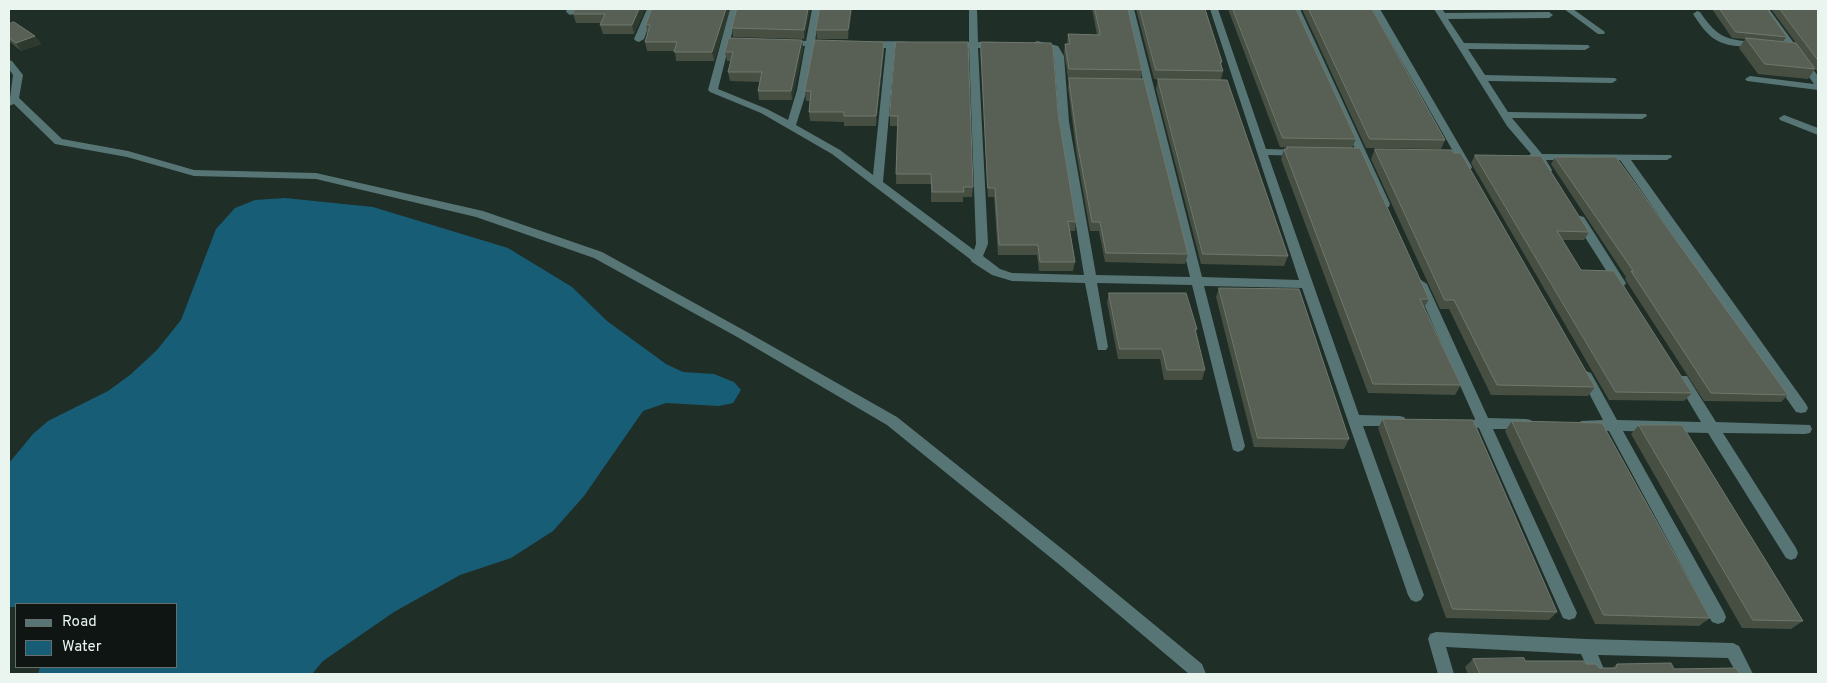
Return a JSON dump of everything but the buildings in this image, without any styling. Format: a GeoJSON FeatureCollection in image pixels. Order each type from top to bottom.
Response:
{"type":"FeatureCollection","features":[{"type":"Feature","properties":{"kind":"street"},"geometry":{"type":"LineString","coordinates":[[639,39],[651,9]]}},
{"type":"Feature","properties":{"kind":"street"},"geometry":{"type":"LineString","coordinates":[[734,9],[729,42],[713,90],[792,125],[836,152],[976,259],[996,272],[1012,278],[1307,284]]}},
{"type":"Feature","properties":{"kind":"street"},"geometry":{"type":"LineString","coordinates":[[792,125],[802,90],[816,9]]}},
{"type":"Feature","properties":{"kind":"street"},"geometry":{"type":"LineString","coordinates":[[973,9],[974,92],[982,244],[976,259]]}},
{"type":"Feature","properties":{"kind":"street"},"geometry":{"type":"LineString","coordinates":[[1130,9],[1238,446]]}},
{"type":"Feature","properties":{"kind":"street"},"geometry":{"type":"LineString","coordinates":[[1214,9],[1236,84],[1262,152],[1416,595]]}},
{"type":"Feature","properties":{"kind":"street"},"geometry":{"type":"LineString","coordinates":[[1296,9],[1368,153],[1391,216]]}},
{"type":"Feature","properties":{"kind":"street"},"geometry":{"type":"LineString","coordinates":[[1376,9],[1455,155],[1474,180]]}},
{"type":"Feature","properties":{"kind":"street"},"geometry":{"type":"LineString","coordinates":[[1568,9],[1601,32]]}},
{"type":"Feature","properties":{"kind":"street"},"geometry":{"type":"LineString","coordinates":[[1765,9],[1818,82]]}},
{"type":"Feature","properties":{"kind":"street"},"geometry":{"type":"LineString","coordinates":[[1440,12],[1549,15]]}},
{"type":"Feature","properties":{"kind":"street"},"geometry":{"type":"LineString","coordinates":[[1440,12],[1484,78],[1512,126],[1539,157],[1555,181]]}},
{"type":"Feature","properties":{"kind":"street"},"geometry":{"type":"LineString","coordinates":[[1697,14],[1707,31],[1721,42],[1794,48]]}},
{"type":"Feature","properties":{"kind":"street"},"geometry":{"type":"LineString","coordinates":[[776,43],[838,44]]}},
{"type":"Feature","properties":{"kind":"street"},"geometry":{"type":"LineString","coordinates":[[878,183],[891,44]]}},
{"type":"Feature","properties":{"kind":"street"},"geometry":{"type":"LineString","coordinates":[[1030,44],[1055,48],[1066,83],[1070,163],[1102,347]]}},
{"type":"Feature","properties":{"kind":"street"},"geometry":{"type":"LineString","coordinates":[[857,45],[925,45]]}},
{"type":"Feature","properties":{"kind":"street"},"geometry":{"type":"LineString","coordinates":[[940,45],[1004,45]]}},
{"type":"Feature","properties":{"kind":"street"},"geometry":{"type":"LineString","coordinates":[[1462,46],[1585,47]]}},
{"type":"Feature","properties":{"kind":"street"},"geometry":{"type":"LineString","coordinates":[[9,63],[18,75],[11,101],[59,142],[128,154],[194,173],[316,176],[479,214],[598,255],[743,335],[892,421],[1066,560],[1196,670],[1198,674]]}},
{"type":"Feature","properties":{"kind":"street"},"geometry":{"type":"LineString","coordinates":[[1484,78],[1612,80]]}},
{"type":"Feature","properties":{"kind":"street"},"geometry":{"type":"LineString","coordinates":[[1750,79],[1818,87]]}},
{"type":"Feature","properties":{"kind":"street"},"geometry":{"type":"LineString","coordinates":[[1137,84],[1163,84]]}},
{"type":"Feature","properties":{"kind":"street"},"geometry":{"type":"LineString","coordinates":[[1506,115],[1642,116]]}},
{"type":"Feature","properties":{"kind":"street"},"geometry":{"type":"LineString","coordinates":[[1784,118],[1818,132]]}},
{"type":"Feature","properties":{"kind":"street"},"geometry":{"type":"LineString","coordinates":[[1262,152],[1315,153]]}},
{"type":"Feature","properties":{"kind":"street"},"geometry":{"type":"LineString","coordinates":[[1347,153],[1368,153]]}},
{"type":"Feature","properties":{"kind":"street"},"geometry":{"type":"LineString","coordinates":[[1455,155],[1477,156]]}},
{"type":"Feature","properties":{"kind":"street"},"geometry":{"type":"LineString","coordinates":[[1520,157],[1668,157]]}},
{"type":"Feature","properties":{"kind":"street"},"geometry":{"type":"LineString","coordinates":[[1624,158],[1801,408]]}},
{"type":"Feature","properties":{"kind":"street"},"geometry":{"type":"LineString","coordinates":[[1570,206],[1628,296]]}},
{"type":"Feature","properties":{"kind":"street"},"geometry":{"type":"LineString","coordinates":[[1415,270],[1569,613]]}},
{"type":"Feature","properties":{"kind":"street"},"geometry":{"type":"LineString","coordinates":[[1580,366],[1718,617]]}},
{"type":"Feature","properties":{"kind":"street"},"geometry":{"type":"LineString","coordinates":[[1676,370],[1791,553]]}},
{"type":"Feature","properties":{"kind":"street"},"geometry":{"type":"LineString","coordinates":[[1354,420],[1410,421]]}},
{"type":"Feature","properties":{"kind":"street"},"geometry":{"type":"LineString","coordinates":[[1466,422],[1544,424]]}},
{"type":"Feature","properties":{"kind":"street"},"geometry":{"type":"LineString","coordinates":[[1574,425],[1805,429]]}},
{"type":"Feature","properties":{"kind":"street"},"geometry":{"type":"LineString","coordinates":[[1446,674],[1436,639],[1586,647],[1733,651],[1745,674]]}},
{"type":"Feature","properties":{"kind":"street"},"geometry":{"type":"LineString","coordinates":[[1586,647],[1598,674]]}},
{"type":"Feature","properties":{"kind":"water"},"geometry":{"type":"Polygon","coordinates":[[[285,198],[373,207],[508,248],[572,287],[607,321],[666,364],[683,372],[714,374],[734,382],[741,390],[733,403],[719,406],[666,403],[643,411],[584,496],[553,531],[511,558],[460,575],[394,612],[323,661],[312,674],[38,674],[40,668],[178,668],[178,603],[15,603],[15,607],[9,607],[9,463],[33,434],[48,421],[108,391],[130,375],[157,350],[181,320],[216,229],[235,208],[255,200],[285,198]]]}}]}
